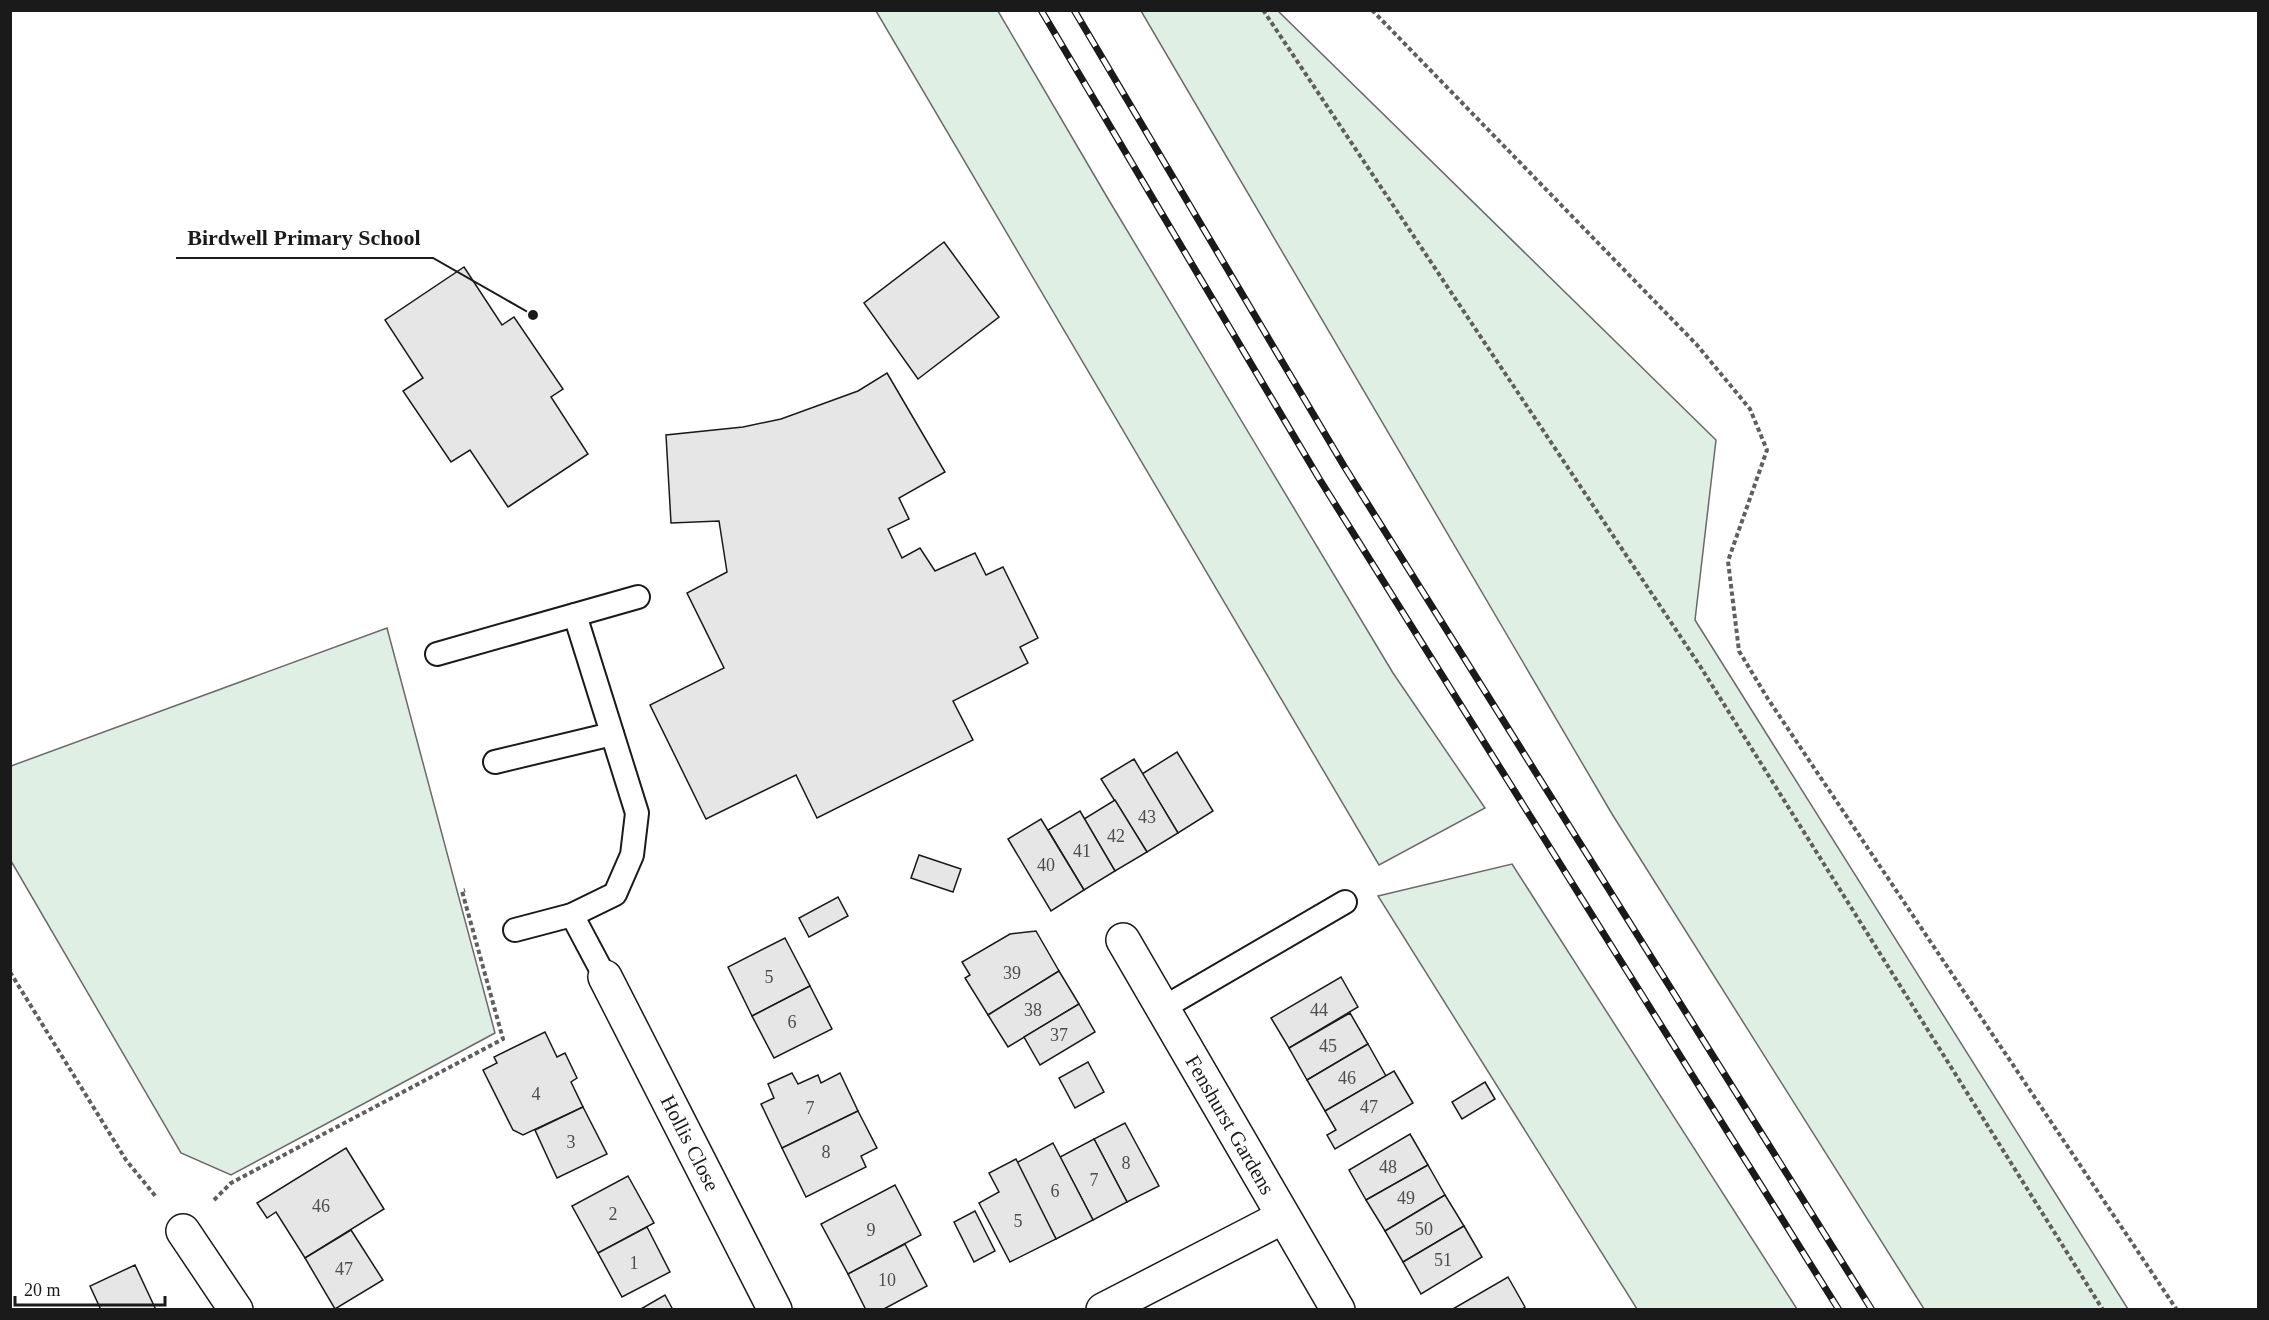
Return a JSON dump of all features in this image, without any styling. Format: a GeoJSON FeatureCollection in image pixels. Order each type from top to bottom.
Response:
{"type":"FeatureCollection","features":[{"type":"Feature","properties":{"kind":"street","name":"Fenshurst Gardens"},"geometry":{"type":"LineString","coordinates":[[1123,940],[1338,1310]]}},
{"type":"Feature","properties":{"kind":"street","name":"Hollis Close"},"geometry":{"type":"LineString","coordinates":[[605,977],[776,1310]]}},
{"type":"Feature","properties":{"kind":"street"},"geometry":{"type":"LineString","coordinates":[[1103,1310],[1283,1217]]}},
{"type":"Feature","properties":{"kind":"street"},"geometry":{"type":"LineString","coordinates":[[183,1231],[236,1310]]}},
{"type":"Feature","properties":{"kind":"lane"},"geometry":{"type":"LineString","coordinates":[[437,654],[638,597]]}},
{"type":"Feature","properties":{"kind":"lane"},"geometry":{"type":"LineString","coordinates":[[514,930],[572,915],[615,894],[632,855],[637,813],[574,615]]}},
{"type":"Feature","properties":{"kind":"lane"},"geometry":{"type":"LineString","coordinates":[[495,762],[612,734]]}},
{"type":"Feature","properties":{"kind":"lane"},"geometry":{"type":"LineString","coordinates":[[1163,1008],[1345,902]]}},
{"type":"Feature","properties":{"kind":"lane"},"geometry":{"type":"LineString","coordinates":[[572,915],[605,977]]}},
{"type":"Feature","properties":{"kind":"path"},"geometry":{"type":"LineString","coordinates":[[1263,10],[1700,666],[2103,1310]]}},
{"type":"Feature","properties":{"kind":"path"},"geometry":{"type":"LineString","coordinates":[[1372,10],[1697,345],[1750,409],[1767,450],[1728,561],[1739,651],[1768,699],[2177,1310]]}},
{"type":"Feature","properties":{"kind":"path"},"geometry":{"type":"LineString","coordinates":[[10,972],[126,1160],[183,1231],[231,1183],[503,1039],[462,891],[465,890]]}},
{"type":"Feature","properties":{"kind":"green space"},"geometry":{"type":"Polygon","coordinates":[[[876,11],[998,11],[1393,673],[1485,808],[1379,865],[876,11]]]}},
{"type":"Feature","properties":{"kind":"green space"},"geometry":{"type":"Polygon","coordinates":[[[1141,11],[1278,11],[1716,440],[1695,620],[2128,1309],[1924,1309],[1612,814],[1141,11]]]}},
{"type":"Feature","properties":{"kind":"green space"},"geometry":{"type":"Polygon","coordinates":[[[387,628],[495,1033],[231,1175],[181,1153],[11,861],[11,766],[387,628]]]}},
{"type":"Feature","properties":{"kind":"green space"},"geometry":{"type":"Polygon","coordinates":[[[1512,864],[1797,1309],[1637,1309],[1378,896],[1512,864]]]}},
{"type":"Feature","properties":{"kind":"building"},"geometry":{"type":"Polygon","coordinates":[[[944,242],[999,317],[918,379],[864,303],[944,242]]]}},
{"type":"Feature","properties":{"kind":"building"},"geometry":{"type":"Polygon","coordinates":[[[464,267],[502,325],[514,317],[563,389],[551,397],[588,454],[508,507],[470,450],[451,462],[403,391],[423,378],[385,320],[464,267]]]}},
{"type":"Feature","properties":{"kind":"building"},"geometry":{"type":"Polygon","coordinates":[[[887,373],[945,472],[899,498],[909,519],[888,529],[902,558],[920,548],[935,571],[975,553],[986,575],[1003,567],[1038,638],[1020,647],[1028,663],[953,701],[973,740],[817,818],[796,775],[706,819],[650,705],[724,668],[687,593],[727,572],[719,521],[671,523],[666,435],[743,427],[781,419],[858,391],[887,373]]]}},
{"type":"Feature","properties":{"kind":"building"},"geometry":{"type":"Polygon","coordinates":[[[1177,752],[1213,811],[1178,833],[1142,774],[1177,752]]]}},
{"type":"Feature","properties":{"kind":"building"},"geometry":{"type":"Polygon","coordinates":[[[1134,759],[1178,833],[1147,852],[1101,779],[1134,759]]]}},
{"type":"Feature","properties":{"kind":"building"},"geometry":{"type":"Polygon","coordinates":[[[1115,800],[1147,852],[1115,871],[1084,819],[1115,800]]]}},
{"type":"Feature","properties":{"kind":"building"},"geometry":{"type":"Polygon","coordinates":[[[1080,811],[1115,871],[1084,890],[1048,830],[1080,811]]]}},
{"type":"Feature","properties":{"kind":"building"},"geometry":{"type":"Polygon","coordinates":[[[1041,819],[1084,890],[1051,911],[1008,839],[1041,819]]]}},
{"type":"Feature","properties":{"kind":"building"},"geometry":{"type":"Polygon","coordinates":[[[919,855],[961,869],[953,892],[911,878],[919,855]]]}},
{"type":"Feature","properties":{"kind":"building"},"geometry":{"type":"Polygon","coordinates":[[[838,897],[848,916],[809,937],[799,918],[838,897]]]}},
{"type":"Feature","properties":{"kind":"building"},"geometry":{"type":"Polygon","coordinates":[[[1036,931],[1059,971],[988,1015],[965,978],[970,975],[962,962],[1010,934],[1036,931]]]}},
{"type":"Feature","properties":{"kind":"building"},"geometry":{"type":"Polygon","coordinates":[[[785,938],[810,986],[752,1016],[728,967],[785,938]]]}},
{"type":"Feature","properties":{"kind":"building"},"geometry":{"type":"Polygon","coordinates":[[[1059,971],[1079,1004],[1008,1047],[988,1015],[1059,971]]]}},
{"type":"Feature","properties":{"kind":"building"},"geometry":{"type":"Polygon","coordinates":[[[1341,977],[1358,1007],[1289,1048],[1271,1018],[1341,977]]]}},
{"type":"Feature","properties":{"kind":"building"},"geometry":{"type":"Polygon","coordinates":[[[810,986],[832,1029],[774,1058],[752,1016],[810,986]]]}},
{"type":"Feature","properties":{"kind":"building"},"geometry":{"type":"Polygon","coordinates":[[[1079,1004],[1095,1032],[1040,1065],[1024,1037],[1079,1004]]]}},
{"type":"Feature","properties":{"kind":"building"},"geometry":{"type":"Polygon","coordinates":[[[1350,1013],[1368,1044],[1307,1080],[1289,1048],[1350,1013]]]}},
{"type":"Feature","properties":{"kind":"building"},"geometry":{"type":"Polygon","coordinates":[[[545,1032],[557,1057],[565,1053],[577,1078],[571,1082],[583,1107],[523,1135],[513,1130],[483,1070],[497,1063],[494,1057],[545,1032]]]}},
{"type":"Feature","properties":{"kind":"building"},"geometry":{"type":"Polygon","coordinates":[[[1368,1044],[1386,1076],[1325,1111],[1307,1080],[1368,1044]]]}},
{"type":"Feature","properties":{"kind":"building"},"geometry":{"type":"Polygon","coordinates":[[[1088,1062],[1104,1092],[1075,1108],[1059,1078],[1088,1062]]]}},
{"type":"Feature","properties":{"kind":"building"},"geometry":{"type":"Polygon","coordinates":[[[1394,1071],[1413,1103],[1335,1149],[1327,1135],[1336,1130],[1325,1111],[1394,1071]]]}},
{"type":"Feature","properties":{"kind":"building"},"geometry":{"type":"Polygon","coordinates":[[[792,1073],[798,1084],[818,1075],[821,1083],[840,1073],[858,1111],[782,1148],[761,1104],[774,1098],[768,1084],[792,1073]]]}},
{"type":"Feature","properties":{"kind":"building"},"geometry":{"type":"Polygon","coordinates":[[[1485,1082],[1495,1099],[1462,1119],[1452,1102],[1485,1082]]]}},
{"type":"Feature","properties":{"kind":"building"},"geometry":{"type":"Polygon","coordinates":[[[583,1107],[607,1154],[557,1178],[535,1130],[583,1107]]]}},
{"type":"Feature","properties":{"kind":"building"},"geometry":{"type":"Polygon","coordinates":[[[858,1111],[877,1148],[861,1156],[866,1167],[806,1197],[782,1148],[858,1111]]]}},
{"type":"Feature","properties":{"kind":"building"},"geometry":{"type":"Polygon","coordinates":[[[1125,1123],[1159,1186],[1127,1202],[1094,1139],[1125,1123]]]}},
{"type":"Feature","properties":{"kind":"building"},"geometry":{"type":"Polygon","coordinates":[[[1410,1134],[1428,1165],[1366,1200],[1349,1170],[1410,1134]]]}},
{"type":"Feature","properties":{"kind":"building"},"geometry":{"type":"Polygon","coordinates":[[[1094,1139],[1127,1202],[1093,1220],[1060,1157],[1094,1139]]]}},
{"type":"Feature","properties":{"kind":"building"},"geometry":{"type":"Polygon","coordinates":[[[1053,1143],[1093,1220],[1056,1239],[1016,1163],[1053,1143]]]}},
{"type":"Feature","properties":{"kind":"building"},"geometry":{"type":"Polygon","coordinates":[[[346,1148],[384,1209],[305,1258],[276,1212],[267,1218],[257,1203],[346,1148]]]}},
{"type":"Feature","properties":{"kind":"building"},"geometry":{"type":"Polygon","coordinates":[[[1016,1159],[1056,1239],[1010,1262],[979,1203],[999,1192],[989,1173],[1016,1159]]]}},
{"type":"Feature","properties":{"kind":"building"},"geometry":{"type":"Polygon","coordinates":[[[1428,1165],[1445,1195],[1385,1231],[1366,1200],[1428,1165]]]}},
{"type":"Feature","properties":{"kind":"building"},"geometry":{"type":"Polygon","coordinates":[[[628,1176],[654,1223],[598,1253],[572,1206],[628,1176]]]}},
{"type":"Feature","properties":{"kind":"building"},"geometry":{"type":"Polygon","coordinates":[[[895,1185],[921,1235],[848,1274],[821,1224],[895,1185]]]}},
{"type":"Feature","properties":{"kind":"building"},"geometry":{"type":"Polygon","coordinates":[[[1445,1195],[1464,1226],[1403,1262],[1385,1231],[1445,1195]]]}},
{"type":"Feature","properties":{"kind":"building"},"geometry":{"type":"Polygon","coordinates":[[[975,1211],[995,1251],[974,1262],[954,1222],[975,1211]]]}},
{"type":"Feature","properties":{"kind":"building"},"geometry":{"type":"Polygon","coordinates":[[[1464,1226],[1482,1257],[1421,1294],[1403,1262],[1464,1226]]]}},
{"type":"Feature","properties":{"kind":"building"},"geometry":{"type":"Polygon","coordinates":[[[647,1227],[670,1272],[622,1297],[598,1253],[647,1227]]]}},
{"type":"Feature","properties":{"kind":"building"},"geometry":{"type":"Polygon","coordinates":[[[351,1230],[383,1280],[335,1309],[305,1258],[351,1230]]]}},
{"type":"Feature","properties":{"kind":"building"},"geometry":{"type":"Polygon","coordinates":[[[905,1244],[927,1286],[882,1310],[866,1310],[848,1274],[905,1244]]]}},
{"type":"Feature","properties":{"kind":"building"},"geometry":{"type":"Polygon","coordinates":[[[135,1265],[156,1310],[101,1310],[90,1286],[135,1265]]]}},
{"type":"Feature","properties":{"kind":"building"},"geometry":{"type":"Polygon","coordinates":[[[1508,1277],[1525,1307],[1521,1310],[1451,1310],[1508,1277]]]}},
{"type":"Feature","properties":{"kind":"building"},"geometry":{"type":"Polygon","coordinates":[[[665,1295],[673,1310],[639,1310],[665,1295]]]}},
{"type":"Feature","properties":{"kind":"railway"},"geometry":{"type":"LineString","coordinates":[[1041,10],[1320,480],[1839,1310]]}},
{"type":"Feature","properties":{"kind":"railway"},"geometry":{"type":"LineString","coordinates":[[1074,10],[1344,466],[1872,1310]]}},
{"type":"Feature","properties":{"kind":"place","name":"Birdwell Primary School"},"geometry":{"type":"Point","coordinates":[533,315]}}]}
